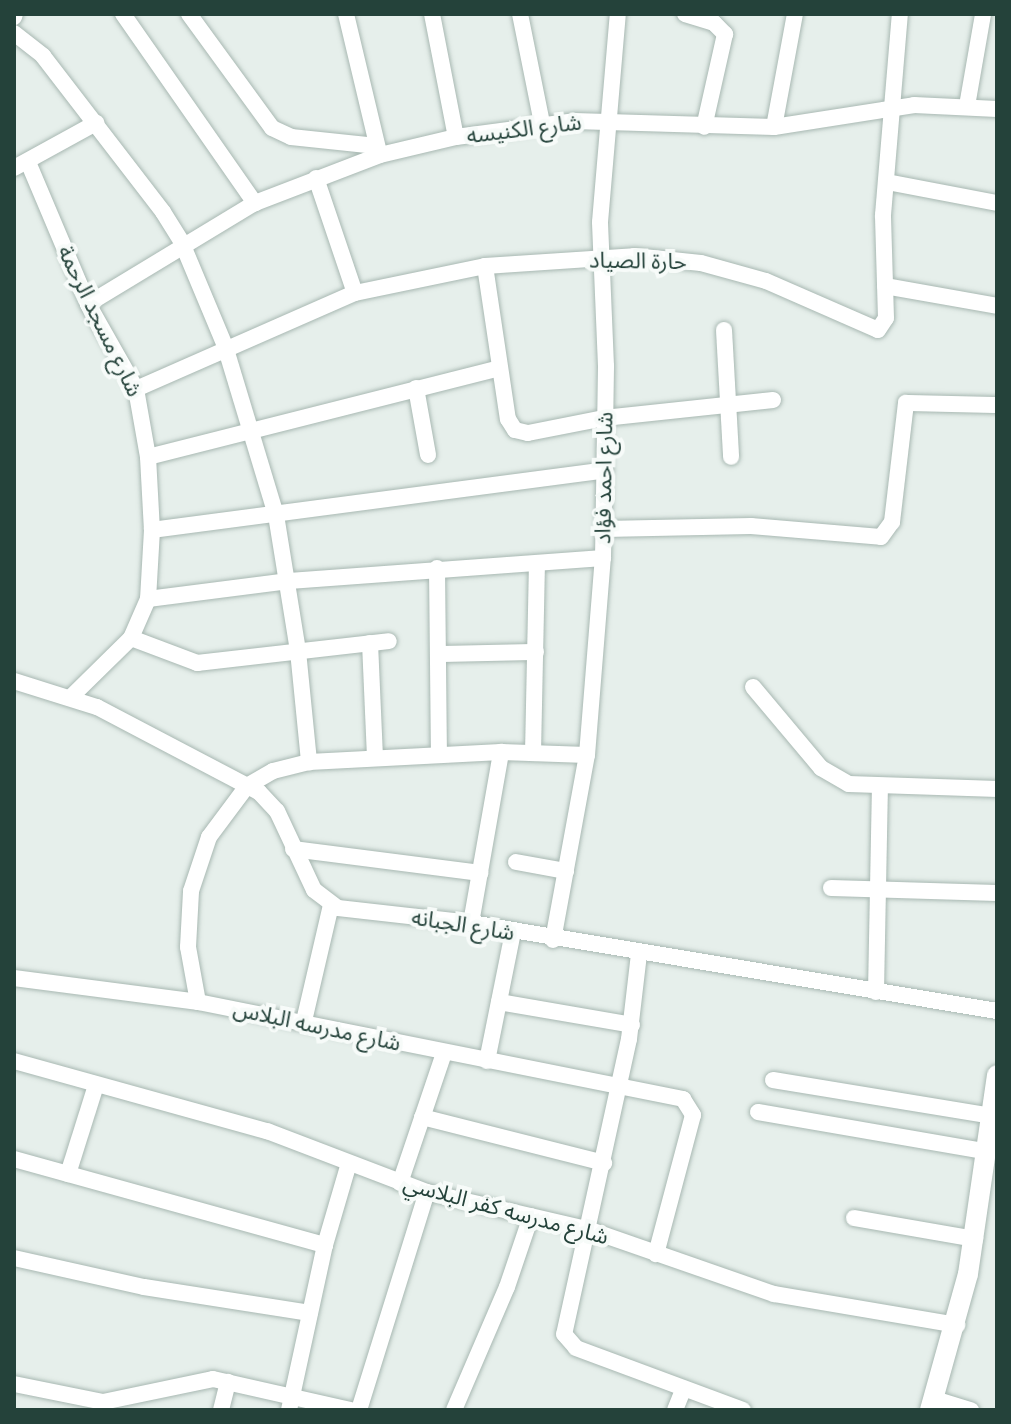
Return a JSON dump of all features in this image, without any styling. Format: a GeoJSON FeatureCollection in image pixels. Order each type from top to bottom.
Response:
{"type":"FeatureCollection","features":[{"type":"Feature","properties":{"kind":"street"},"geometry":{"type":"LineString","coordinates":[[123,14],[255,203]]}},
{"type":"Feature","properties":{"kind":"street"},"geometry":{"type":"LineString","coordinates":[[189,14],[272,128],[291,137],[378,150],[346,14]]}},
{"type":"Feature","properties":{"kind":"street"},"geometry":{"type":"LineString","coordinates":[[432,14],[456,137]]}},
{"type":"Feature","properties":{"kind":"street"},"geometry":{"type":"LineString","coordinates":[[520,14],[542,123]]}},
{"type":"Feature","properties":{"kind":"street","name":"شارع احمد فؤاد"},"geometry":{"type":"LineString","coordinates":[[553,940],[587,755],[603,558],[606,309],[601,258],[618,14]]}},
{"type":"Feature","properties":{"kind":"street"},"geometry":{"type":"LineString","coordinates":[[685,14],[714,23],[725,34],[704,127]]}},
{"type":"Feature","properties":{"kind":"street"},"geometry":{"type":"LineString","coordinates":[[774,127],[795,14]]}},
{"type":"Feature","properties":{"kind":"street","name":"حارة الصياد"},"geometry":{"type":"LineString","coordinates":[[136,389],[225,346],[355,293],[485,266],[601,258],[668,258],[734,271],[873,330],[885,323],[887,182],[896,108],[900,14]]}},
{"type":"Feature","properties":{"kind":"street"},"geometry":{"type":"LineString","coordinates":[[967,106],[983,14]]}},
{"type":"Feature","properties":{"kind":"street"},"geometry":{"type":"LineString","coordinates":[[14,33],[35,47],[96,123],[182,243],[225,346],[276,515],[289,581],[309,762]]}},
{"type":"Feature","properties":{"kind":"street","name":"شارع الكنيسه"},"geometry":{"type":"LineString","coordinates":[[88,304],[182,243],[255,203],[378,150],[542,123],[611,120],[704,127],[774,127],[896,108],[967,106],[997,109]]}},
{"type":"Feature","properties":{"kind":"street"},"geometry":{"type":"LineString","coordinates":[[21,165],[96,123]]}},
{"type":"Feature","properties":{"kind":"street","name":"شارع مسجد الرحمة"},"geometry":{"type":"LineString","coordinates":[[21,165],[88,304],[136,389],[148,457],[152,530],[148,599],[131,638],[71,697]]}},
{"type":"Feature","properties":{"kind":"street"},"geometry":{"type":"LineString","coordinates":[[316,178],[355,293]]}},
{"type":"Feature","properties":{"kind":"street"},"geometry":{"type":"LineString","coordinates":[[887,182],[997,203]]}},
{"type":"Feature","properties":{"kind":"street"},"geometry":{"type":"LineString","coordinates":[[485,266],[499,368],[515,430],[528,433],[604,418],[773,400]]}},
{"type":"Feature","properties":{"kind":"street"},"geometry":{"type":"LineString","coordinates":[[885,286],[997,306]]}},
{"type":"Feature","properties":{"kind":"street"},"geometry":{"type":"LineString","coordinates":[[724,330],[731,457]]}},
{"type":"Feature","properties":{"kind":"street"},"geometry":{"type":"LineString","coordinates":[[148,457],[499,368]]}},
{"type":"Feature","properties":{"kind":"street"},"geometry":{"type":"LineString","coordinates":[[416,388],[428,455]]}},
{"type":"Feature","properties":{"kind":"street"},"geometry":{"type":"LineString","coordinates":[[604,529],[751,526],[881,537],[892,522],[901,411],[906,403],[915,399],[997,405]]}},
{"type":"Feature","properties":{"kind":"street"},"geometry":{"type":"LineString","coordinates":[[152,530],[276,515],[453,487],[605,470]]}},
{"type":"Feature","properties":{"kind":"street"},"geometry":{"type":"LineString","coordinates":[[148,599],[289,581],[603,558]]}},
{"type":"Feature","properties":{"kind":"street"},"geometry":{"type":"LineString","coordinates":[[533,753],[537,563]]}},
{"type":"Feature","properties":{"kind":"street"},"geometry":{"type":"LineString","coordinates":[[437,568],[439,754]]}},
{"type":"Feature","properties":{"kind":"street"},"geometry":{"type":"LineString","coordinates":[[131,638],[197,663],[389,641]]}},
{"type":"Feature","properties":{"kind":"street"},"geometry":{"type":"LineString","coordinates":[[370,643],[375,757]]}},
{"type":"Feature","properties":{"kind":"street"},"geometry":{"type":"LineString","coordinates":[[439,654],[536,652]]}},
{"type":"Feature","properties":{"kind":"street"},"geometry":{"type":"LineString","coordinates":[[16,686],[71,697],[247,786],[277,811],[314,890],[331,905],[304,1021]]}},
{"type":"Feature","properties":{"kind":"street"},"geometry":{"type":"LineString","coordinates":[[753,687],[821,768],[849,784],[997,789]]}},
{"type":"Feature","properties":{"kind":"street"},"geometry":{"type":"LineString","coordinates":[[198,1002],[188,947],[191,891],[209,837],[247,786],[273,771],[309,762],[501,752],[587,755]]}},
{"type":"Feature","properties":{"kind":"street"},"geometry":{"type":"LineString","coordinates":[[471,923],[501,752]]}},
{"type":"Feature","properties":{"kind":"street"},"geometry":{"type":"LineString","coordinates":[[876,992],[880,787]]}},
{"type":"Feature","properties":{"kind":"street"},"geometry":{"type":"LineString","coordinates":[[293,849],[480,873]]}},
{"type":"Feature","properties":{"kind":"street"},"geometry":{"type":"LineString","coordinates":[[516,862],[566,871]]}},
{"type":"Feature","properties":{"kind":"street"},"geometry":{"type":"LineString","coordinates":[[831,888],[997,893]]}},
{"type":"Feature","properties":{"kind":"street","name":"شارع الجبانه"},"geometry":{"type":"LineString","coordinates":[[331,905],[471,923],[553,940],[997,1011]]}},
{"type":"Feature","properties":{"kind":"street"},"geometry":{"type":"LineString","coordinates":[[487,1061],[513,932]]}},
{"type":"Feature","properties":{"kind":"street"},"geometry":{"type":"LineString","coordinates":[[639,954],[632,1025],[590,1230],[565,1321],[567,1340],[683,1390],[743,1410]]}},
{"type":"Feature","properties":{"kind":"street","name":"شارع مدرسه البلاس"},"geometry":{"type":"LineString","coordinates":[[14,978],[198,1002],[304,1021],[444,1053],[683,1099],[693,1110],[656,1254]]}},
{"type":"Feature","properties":{"kind":"street"},"geometry":{"type":"LineString","coordinates":[[499,1002],[632,1025]]}},
{"type":"Feature","properties":{"kind":"street"},"geometry":{"type":"LineString","coordinates":[[400,1183],[444,1053]]}},
{"type":"Feature","properties":{"kind":"street","name":"شارع مدرسه كفر البلاسي"},"geometry":{"type":"LineString","coordinates":[[14,1061],[267,1131],[427,1192],[590,1230],[774,1294],[957,1325]]}},
{"type":"Feature","properties":{"kind":"street"},"geometry":{"type":"LineString","coordinates":[[971,1410],[932,1405],[957,1325],[975,1239],[997,1075]]}},
{"type":"Feature","properties":{"kind":"street"},"geometry":{"type":"LineString","coordinates":[[773,1080],[993,1116]]}},
{"type":"Feature","properties":{"kind":"street"},"geometry":{"type":"LineString","coordinates":[[68,1174],[96,1085]]}},
{"type":"Feature","properties":{"kind":"street"},"geometry":{"type":"LineString","coordinates":[[758,1112],[989,1152]]}},
{"type":"Feature","properties":{"kind":"street"},"geometry":{"type":"LineString","coordinates":[[422,1117],[604,1163]]}},
{"type":"Feature","properties":{"kind":"street"},"geometry":{"type":"LineString","coordinates":[[14,1159],[325,1245]]}},
{"type":"Feature","properties":{"kind":"street"},"geometry":{"type":"LineString","coordinates":[[291,1404],[325,1245],[349,1163]]}},
{"type":"Feature","properties":{"kind":"street"},"geometry":{"type":"LineString","coordinates":[[359,1410],[427,1192]]}},
{"type":"Feature","properties":{"kind":"street"},"geometry":{"type":"LineString","coordinates":[[454,1410],[507,1287],[531,1216]]}},
{"type":"Feature","properties":{"kind":"street"},"geometry":{"type":"LineString","coordinates":[[854,1218],[975,1239]]}},
{"type":"Feature","properties":{"kind":"street"},"geometry":{"type":"LineString","coordinates":[[14,1258],[144,1287],[310,1313]]}},
{"type":"Feature","properties":{"kind":"street"},"geometry":{"type":"LineString","coordinates":[[14,1384],[73,1399],[131,1404],[191,1380],[228,1382],[291,1404],[351,1410]]}},
{"type":"Feature","properties":{"kind":"street"},"geometry":{"type":"LineString","coordinates":[[221,1410],[228,1382]]}},
{"type":"Feature","properties":{"kind":"street"},"geometry":{"type":"LineString","coordinates":[[675,1410],[683,1390]]}}]}
